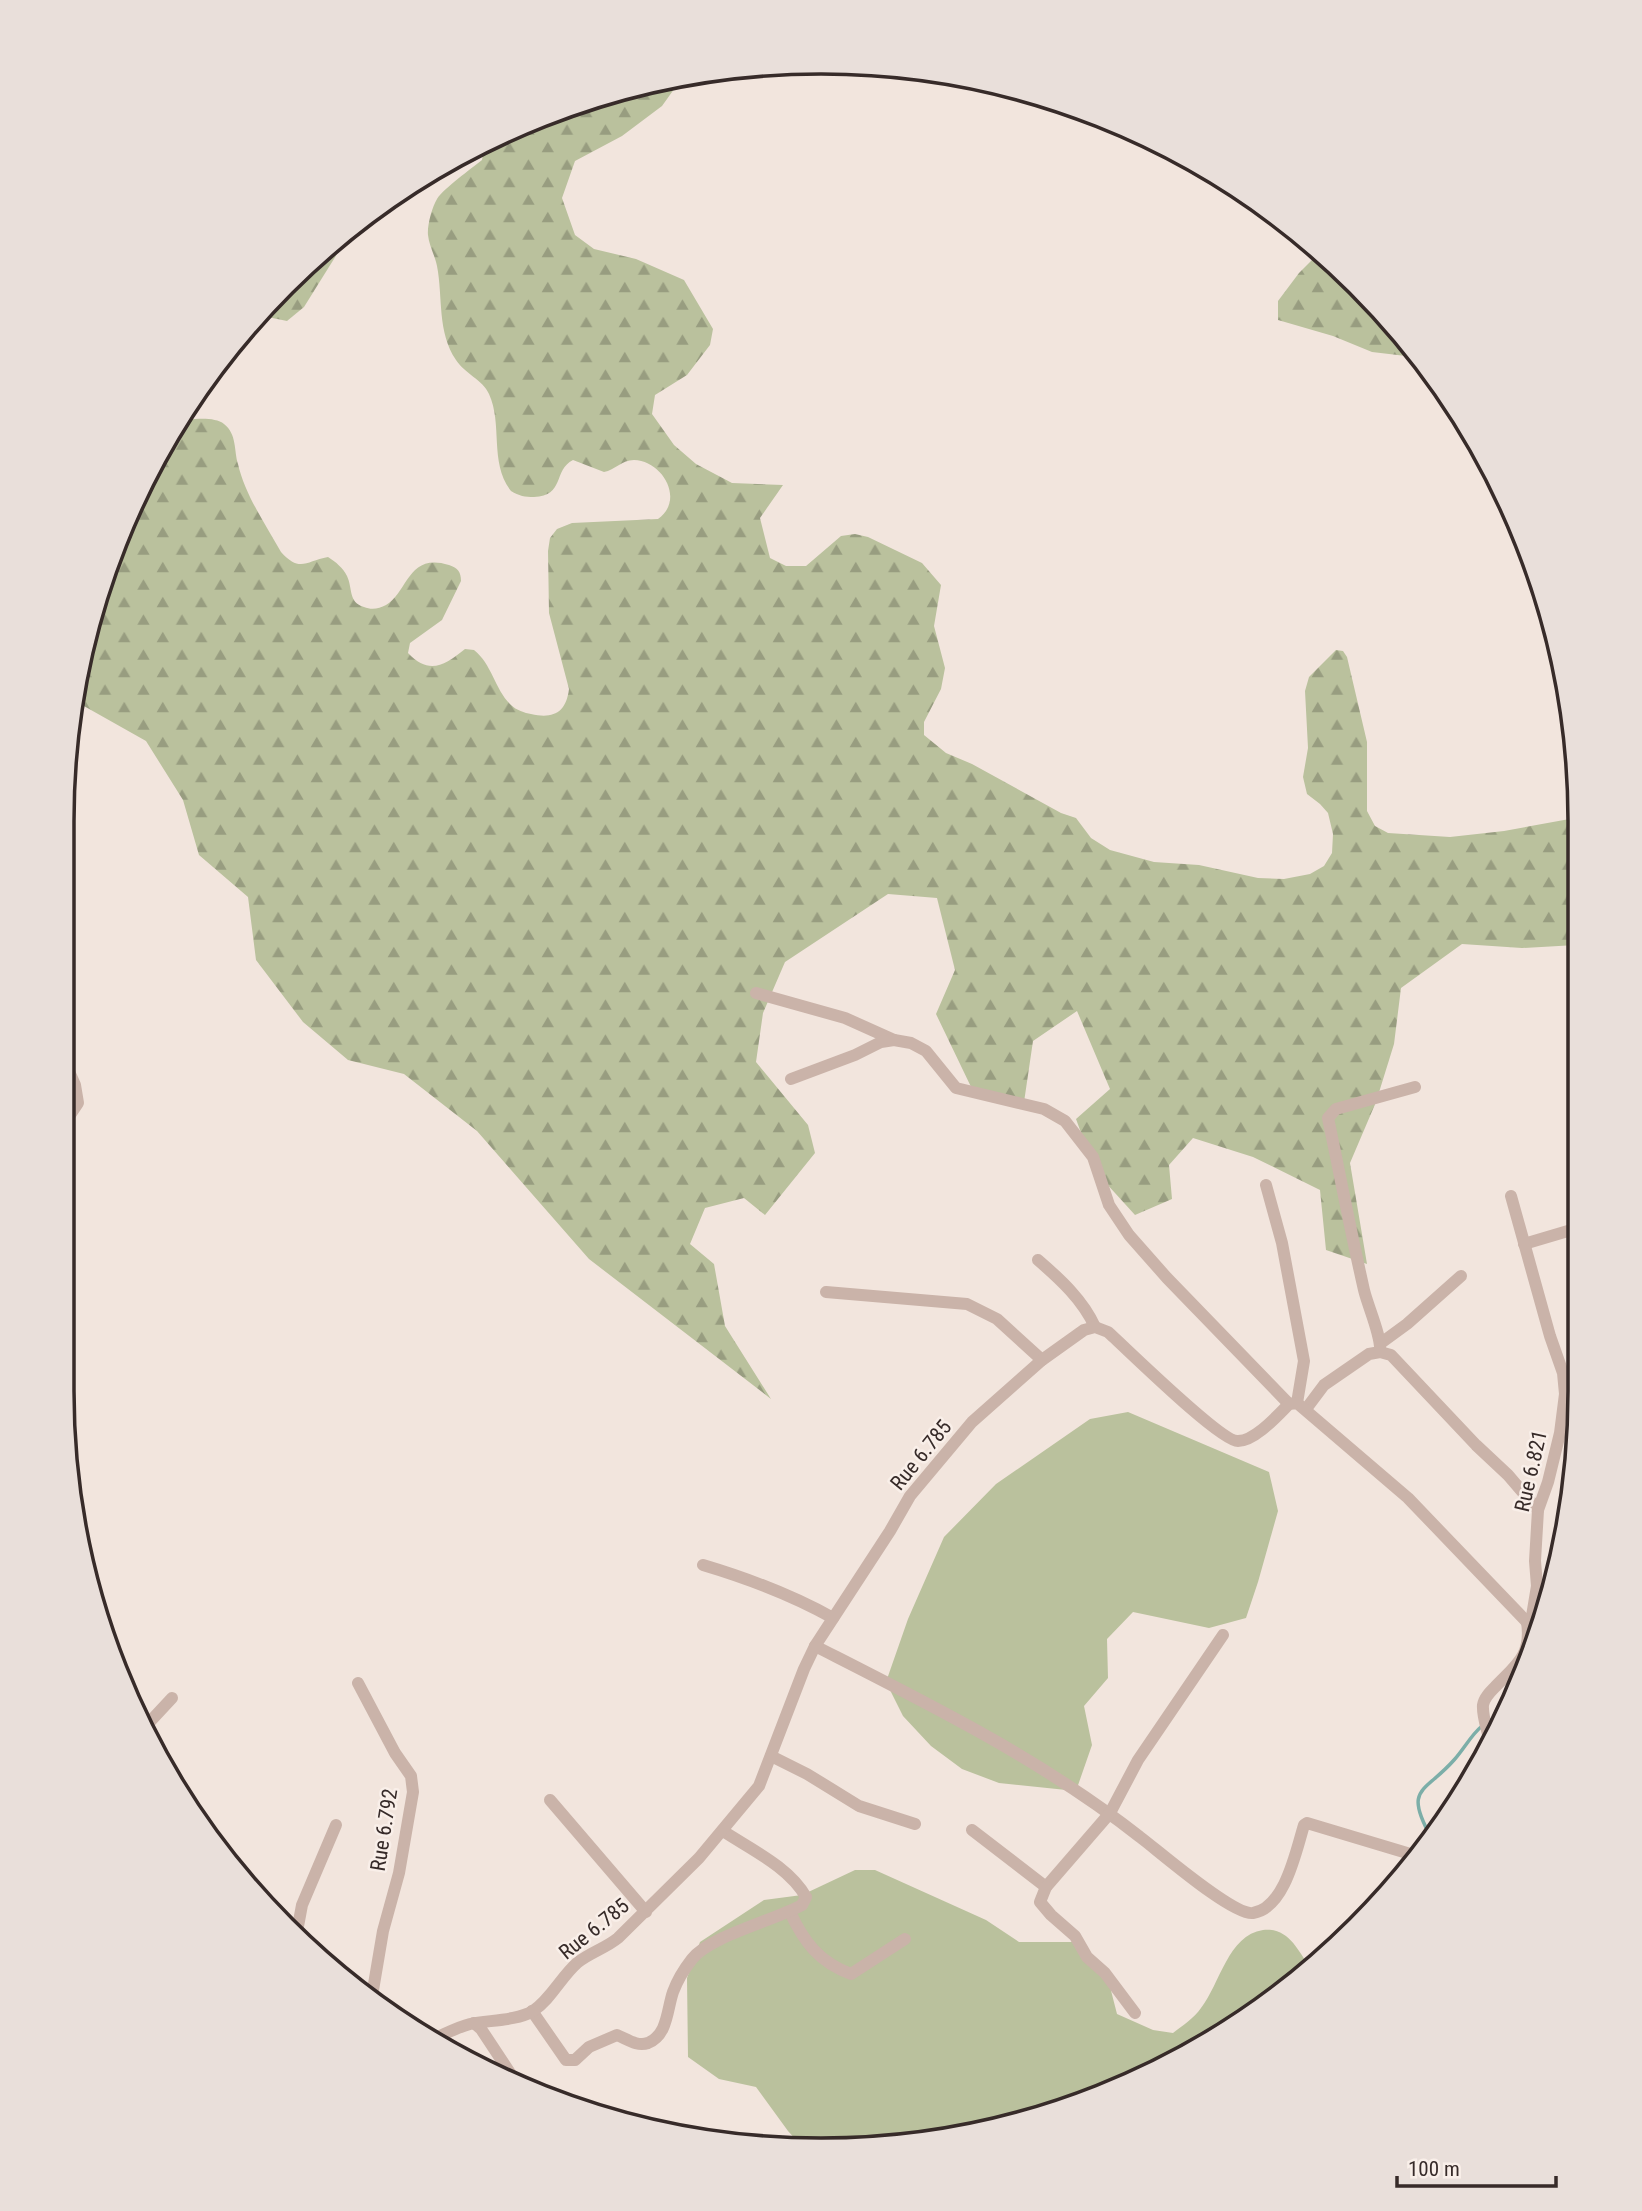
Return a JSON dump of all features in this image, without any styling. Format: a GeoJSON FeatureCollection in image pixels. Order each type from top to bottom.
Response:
{"type":"FeatureCollection","features":[{"type":"Feature","properties":{"kind":"street"},"geometry":{"type":"LineString","coordinates":[[756,993],[845,1017],[894,1040]]}},
{"type":"Feature","properties":{"kind":"street"},"geometry":{"type":"LineString","coordinates":[[791,1079],[855,1055],[881,1042],[894,1040],[911,1043],[926,1051],[956,1088],[1044,1109],[1065,1121],[1093,1157],[1109,1205],[1129,1235],[1167,1278],[1298,1405],[1408,1498],[1527,1622]]}},
{"type":"Feature","properties":{"kind":"street"},"geometry":{"type":"LineString","coordinates":[[74,1083],[78,1103],[74,1109]]}},
{"type":"Feature","properties":{"kind":"street"},"geometry":{"type":"LineString","coordinates":[[1415,1087],[1336,1109],[1328,1118],[1364,1291],[1380,1347],[1391,1355],[1508,1475],[1538,1510]]}},
{"type":"Feature","properties":{"kind":"street"},"geometry":{"type":"LineString","coordinates":[[1266,1185],[1282,1243],[1304,1361],[1298,1405]]}},
{"type":"Feature","properties":{"kind":"street","name":"Rue 6.821"},"geometry":{"type":"LineString","coordinates":[[1511,1196],[1563,1373],[1565,1394],[1557,1445],[1538,1510],[1535,1561],[1537,1586],[1532,1616],[1527,1622],[1528,1632]]}},
{"type":"Feature","properties":{"kind":"street"},"geometry":{"type":"LineString","coordinates":[[1524,1244],[1568,1231]]}},
{"type":"Feature","properties":{"kind":"street"},"geometry":{"type":"LineString","coordinates":[[1038,1260],[1059,1278],[1089,1313],[1095,1327],[1108,1332],[1231,1441],[1242,1441],[1265,1427],[1380,1347],[1461,1276]]}},
{"type":"Feature","properties":{"kind":"street"},"geometry":{"type":"LineString","coordinates":[[826,1292],[967,1304],[997,1319],[1042,1360]]}},
{"type":"Feature","properties":{"kind":"street","name":"Rue 6.785"},"geometry":{"type":"LineString","coordinates":[[443,2035],[474,2023],[496,2022],[532,2011],[556,1989],[576,1964],[606,1948],[646,1912],[723,1831],[760,1786],[804,1670],[816,1646],[910,1496],[972,1422],[1042,1360],[1084,1330],[1095,1327]]}},
{"type":"Feature","properties":{"kind":"street"},"geometry":{"type":"LineString","coordinates":[[702,1565],[762,1583],[833,1618]]}},
{"type":"Feature","properties":{"kind":"street"},"geometry":{"type":"LineString","coordinates":[[1135,2013],[1105,1973],[1087,1957],[1075,1936],[1040,1902],[1046,1887],[1110,1813],[1138,1760],[1223,1635]]}},
{"type":"Feature","properties":{"kind":"street"},"geometry":{"type":"LineString","coordinates":[[816,1646],[1026,1758],[1110,1813],[1219,1898],[1249,1914],[1275,1902],[1287,1878],[1304,1825],[1307,1823],[1407,1853]]}},
{"type":"Feature","properties":{"kind":"street","name":"Rue 6.821"},"geometry":{"type":"LineString","coordinates":[[1487,1729],[1483,1702],[1516,1665]]}},
{"type":"Feature","properties":{"kind":"street","name":"Rue 6.792"},"geometry":{"type":"LineString","coordinates":[[358,1683],[395,1754],[411,1776],[413,1791],[373,1988]]}},
{"type":"Feature","properties":{"kind":"street"},"geometry":{"type":"LineString","coordinates":[[151,1721],[172,1698]]}},
{"type":"Feature","properties":{"kind":"street"},"geometry":{"type":"LineString","coordinates":[[771,1756],[807,1774],[859,1806],[915,1824]]}},
{"type":"Feature","properties":{"kind":"street"},"geometry":{"type":"LineString","coordinates":[[551,1800],[646,1912]]}},
{"type":"Feature","properties":{"kind":"street"},"geometry":{"type":"LineString","coordinates":[[298,1925],[302,1905],[336,1825]]}},
{"type":"Feature","properties":{"kind":"street"},"geometry":{"type":"LineString","coordinates":[[972,1830],[1046,1887]]}},
{"type":"Feature","properties":{"kind":"street"},"geometry":{"type":"LineString","coordinates":[[532,2011],[566,2060],[575,2060],[589,2047],[617,2035],[638,2044],[648,2043],[661,2033],[673,1991],[693,1957],[716,1940],[802,1905],[806,1897],[785,1872],[723,1831]]}},
{"type":"Feature","properties":{"kind":"street"},"geometry":{"type":"LineString","coordinates":[[790,1912],[799,1932],[818,1955],[832,1967],[851,1974],[905,1939]]}},
{"type":"Feature","properties":{"kind":"street"},"geometry":{"type":"LineString","coordinates":[[474,2023],[481,2029],[507,2068]]}},
{"type":"Feature","properties":{"kind":"green space"},"geometry":{"type":"Polygon","coordinates":[[[675,88],[662,106],[622,136],[575,161],[562,198],[575,235],[594,249],[636,259],[684,280],[713,329],[710,345],[687,375],[655,395],[652,414],[674,445],[696,464],[732,483],[783,485],[760,518],[770,558],[786,566],[806,566],[841,536],[855,534],[868,537],[922,563],[941,585],[934,626],[945,668],[941,689],[924,722],[924,735],[946,753],[972,764],[1061,813],[1076,818],[1091,838],[1110,850],[1154,862],[1199,865],[1258,878],[1284,879],[1310,874],[1324,866],[1332,853],[1333,834],[1328,813],[1307,794],[1303,777],[1308,748],[1305,691],[1309,677],[1336,650],[1343,651],[1347,657],[1367,742],[1367,811],[1375,826],[1388,833],[1450,837],[1568,819],[1568,945],[1522,948],[1462,944],[1401,988],[1394,1044],[1376,1102],[1350,1163],[1367,1264],[1326,1250],[1320,1190],[1253,1157],[1193,1138],[1169,1165],[1172,1199],[1135,1215],[1095,1171],[1076,1119],[1110,1089],[1077,1011],[1033,1041],[1023,1109],[973,1091],[936,1014],[955,970],[937,898],[888,894],[785,962],[763,1013],[756,1062],[808,1125],[815,1153],[765,1215],[744,1198],[705,1208],[690,1244],[714,1264],[725,1326],[771,1399],[589,1259],[477,1131],[404,1074],[348,1060],[303,1022],[256,960],[248,897],[199,855],[183,800],[146,741],[83,705],[88,675],[113,581],[130,535],[151,490],[191,420],[201,419],[220,421],[228,428],[241,476],[281,552],[298,564],[328,557],[345,573],[355,602],[359,605],[372,609],[383,606],[393,599],[410,575],[425,564],[435,562],[449,565],[460,573],[461,581],[442,620],[410,643],[408,653],[416,660],[436,666],[465,649],[474,650],[485,662],[501,692],[515,708],[529,714],[546,716],[557,712],[565,704],[569,689],[549,613],[550,538],[557,529],[572,523],[658,519],[670,502],[670,492],[667,483],[654,467],[634,460],[604,472],[573,460],[563,470],[555,487],[544,496],[517,494],[511,491],[504,480],[489,394],[459,365],[446,338],[437,266],[428,235],[429,222],[437,199],[451,184],[482,160],[483,155],[535,130],[581,113],[675,88]]]}},
{"type":"Feature","properties":{"kind":"green space"},"geometry":{"type":"Polygon","coordinates":[[[340,249],[304,307],[287,321],[269,317],[292,292],[340,249]]]}},
{"type":"Feature","properties":{"kind":"green space"},"geometry":{"type":"Polygon","coordinates":[[[1313,259],[1350,292],[1406,356],[1372,352],[1333,336],[1278,320],[1278,301],[1313,259]]]}},
{"type":"Feature","properties":{"kind":"green space"},"geometry":{"type":"Polygon","coordinates":[[[1128,1412],[1269,1472],[1278,1511],[1246,1618],[1209,1628],[1133,1612],[1107,1639],[1108,1678],[1084,1706],[1092,1745],[1076,1791],[999,1783],[962,1769],[931,1746],[903,1716],[886,1682],[908,1619],[944,1537],[996,1484],[1090,1419],[1128,1412]]]}},
{"type":"Feature","properties":{"kind":"green space"},"geometry":{"type":"Polygon","coordinates":[[[855,1870],[875,1870],[986,1920],[1019,1942],[1080,1942],[1107,1975],[1117,2014],[1153,2030],[1173,2033],[1201,2008],[1233,1951],[1251,1934],[1263,1930],[1279,1932],[1291,1941],[1304,1960],[1236,2012],[1195,2037],[1107,2081],[1061,2098],[967,2123],[919,2131],[870,2136],[793,2137],[756,2087],[719,2079],[688,2057],[687,1978],[700,1942],[764,1900],[802,1895],[855,1870]]]}},
{"type":"Feature","properties":{"kind":"waterway"},"geometry":{"type":"LineString","coordinates":[[1426,1828],[1419,1809],[1418,1799],[1421,1792],[1444,1771],[1482,1726]]}}]}
